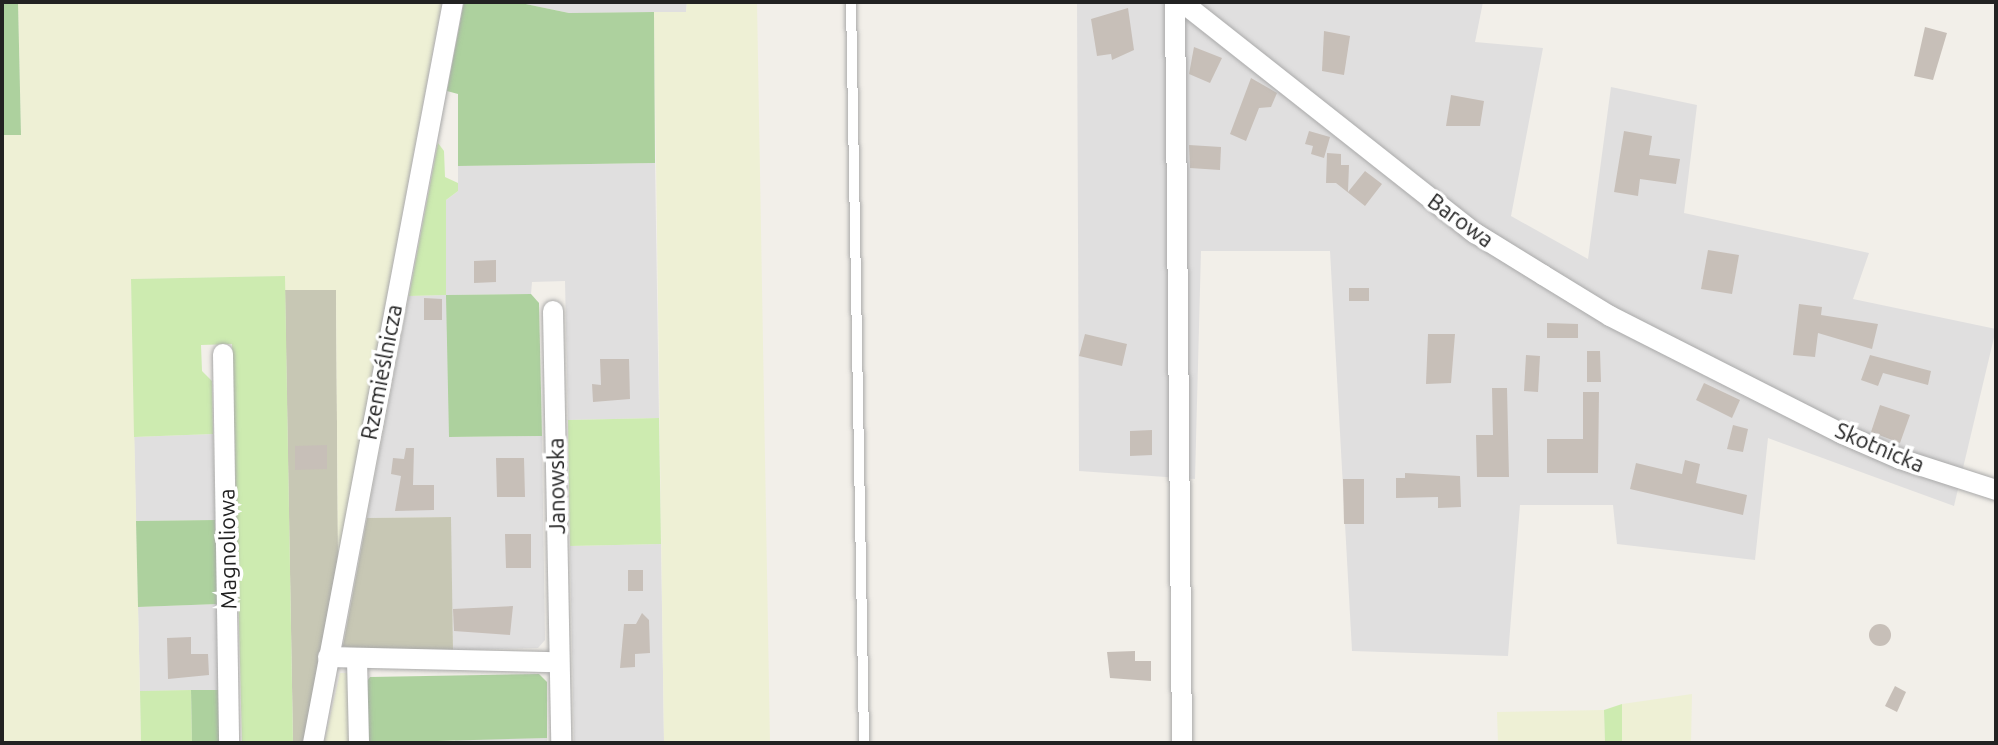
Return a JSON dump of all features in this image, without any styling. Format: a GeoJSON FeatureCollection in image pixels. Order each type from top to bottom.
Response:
{"type":"FeatureCollection","features":[{"type":"Feature","properties":{"kind":"street","name":"Rzemieślnicza"},"geometry":{"type":"LineString","coordinates":[[313,743],[453,2]]}},
{"type":"Feature","properties":{"kind":"street"},"geometry":{"type":"LineString","coordinates":[[1175,2],[1182,743]]}},
{"type":"Feature","properties":{"kind":"street","name":"Barowa"},"geometry":{"type":"LineString","coordinates":[[1182,2],[1475,233],[1610,316],[1770,392]]}},
{"type":"Feature","properties":{"kind":"street","name":"Janowska"},"geometry":{"type":"LineString","coordinates":[[553,311],[557,662],[561,743]]}},
{"type":"Feature","properties":{"kind":"street","name":"Magnoliowa"},"geometry":{"type":"LineString","coordinates":[[223,354],[229,743]]}},
{"type":"Feature","properties":{"kind":"street","name":"Skotnicka"},"geometry":{"type":"LineString","coordinates":[[1770,392],[1870,447],[1996,490]]}},
{"type":"Feature","properties":{"kind":"street"},"geometry":{"type":"LineString","coordinates":[[328,657],[557,662]]}},
{"type":"Feature","properties":{"kind":"street"},"geometry":{"type":"LineString","coordinates":[[357,660],[359,743]]}},
{"type":"Feature","properties":{"kind":"lane"},"geometry":{"type":"LineString","coordinates":[[851,2],[864,743]]}},
{"type":"Feature","properties":{"kind":"shaded area"},"geometry":{"type":"Polygon","coordinates":[[[18,2],[442,2],[338,556],[336,290],[285,290],[284,276],[131,279],[141,743],[2,743],[2,135],[21,134],[18,2]]]}},
{"type":"Feature","properties":{"kind":"shaded area"},"geometry":{"type":"Polygon","coordinates":[[[516,2],[687,2],[686,12],[569,13],[516,2]]]}},
{"type":"Feature","properties":{"kind":"shaded area"},"geometry":{"type":"Polygon","coordinates":[[[687,2],[757,2],[770,743],[664,743],[654,12],[686,12],[687,2]]]}},
{"type":"Feature","properties":{"kind":"shaded area"},"geometry":{"type":"Polygon","coordinates":[[[1077,2],[1483,2],[1475,42],[1543,48],[1511,216],[1588,259],[1611,87],[1697,105],[1684,213],[1869,253],[1853,299],[1996,329],[1954,506],[1768,438],[1755,560],[1617,544],[1613,505],[1520,505],[1508,656],[1352,651],[1330,251],[1201,251],[1195,479],[1079,471],[1077,2]]]}},
{"type":"Feature","properties":{"kind":"shaded area"},"geometry":{"type":"Polygon","coordinates":[[[655,163],[659,418],[568,420],[565,281],[532,282],[531,294],[447,295],[450,437],[542,436],[545,640],[538,648],[453,650],[450,517],[367,518],[409,296],[446,295],[446,200],[458,191],[458,166],[655,163]]]}},
{"type":"Feature","properties":{"kind":"shaded area"},"geometry":{"type":"Polygon","coordinates":[[[285,290],[336,290],[338,556],[304,743],[293,743],[285,290]]]}},
{"type":"Feature","properties":{"kind":"shaded area"},"geometry":{"type":"Polygon","coordinates":[[[213,434],[215,520],[136,521],[134,437],[213,434]]]}},
{"type":"Feature","properties":{"kind":"shaded area"},"geometry":{"type":"Polygon","coordinates":[[[451,517],[453,650],[359,651],[343,646],[367,518],[451,517]]]}},
{"type":"Feature","properties":{"kind":"shaded area"},"geometry":{"type":"Polygon","coordinates":[[[661,544],[664,743],[574,743],[570,546],[661,544]]]}},
{"type":"Feature","properties":{"kind":"shaded area"},"geometry":{"type":"Polygon","coordinates":[[[218,604],[220,690],[140,691],[138,607],[218,604]]]}},
{"type":"Feature","properties":{"kind":"shaded area"},"geometry":{"type":"Polygon","coordinates":[[[340,673],[348,673],[349,743],[324,743],[340,673]]]}},
{"type":"Feature","properties":{"kind":"shaded area"},"geometry":{"type":"Polygon","coordinates":[[[1692,694],[1691,743],[1622,743],[1622,704],[1692,694]]]}},
{"type":"Feature","properties":{"kind":"shaded area"},"geometry":{"type":"Polygon","coordinates":[[[1604,710],[1605,743],[1498,743],[1497,712],[1604,710]]]}},
{"type":"Feature","properties":{"kind":"shaded area"},"geometry":{"type":"Polygon","coordinates":[[[547,738],[547,743],[455,743],[455,739],[547,738]]]}},
{"type":"Feature","properties":{"kind":"green space"},"geometry":{"type":"Polygon","coordinates":[[[2,2],[18,2],[21,135],[2,135],[2,2]]]}},
{"type":"Feature","properties":{"kind":"green space"},"geometry":{"type":"Polygon","coordinates":[[[464,2],[516,2],[569,13],[654,12],[655,163],[458,166],[458,94],[447,91],[464,2]]]}},
{"type":"Feature","properties":{"kind":"green space"},"geometry":{"type":"Polygon","coordinates":[[[438,143],[444,151],[445,177],[458,183],[458,191],[446,200],[446,295],[409,296],[438,143]]]}},
{"type":"Feature","properties":{"kind":"green space"},"geometry":{"type":"Polygon","coordinates":[[[285,276],[293,743],[242,743],[232,344],[201,345],[202,371],[212,381],[213,434],[134,437],[131,279],[285,276]]]}},
{"type":"Feature","properties":{"kind":"green space"},"geometry":{"type":"Polygon","coordinates":[[[531,294],[539,303],[542,436],[449,437],[446,295],[531,294]]]}},
{"type":"Feature","properties":{"kind":"green space"},"geometry":{"type":"Polygon","coordinates":[[[659,418],[661,544],[570,546],[568,420],[659,418]]]}},
{"type":"Feature","properties":{"kind":"green space"},"geometry":{"type":"Polygon","coordinates":[[[215,520],[218,604],[138,607],[136,521],[215,520]]]}},
{"type":"Feature","properties":{"kind":"green space"},"geometry":{"type":"Polygon","coordinates":[[[539,674],[547,682],[547,738],[365,743],[364,685],[370,677],[539,674]]]}},
{"type":"Feature","properties":{"kind":"green space"},"geometry":{"type":"Polygon","coordinates":[[[191,690],[192,743],[141,743],[140,691],[191,690]]]}},
{"type":"Feature","properties":{"kind":"green space"},"geometry":{"type":"Polygon","coordinates":[[[191,690],[220,690],[221,743],[192,743],[191,690]]]}},
{"type":"Feature","properties":{"kind":"green space"},"geometry":{"type":"Polygon","coordinates":[[[1622,704],[1622,743],[1605,743],[1604,710],[1622,704]]]}},
{"type":"Feature","properties":{"kind":"building"},"geometry":{"type":"Polygon","coordinates":[[[1128,8],[1134,50],[1112,60],[1111,54],[1097,56],[1091,19],[1128,8]]]}},
{"type":"Feature","properties":{"kind":"building"},"geometry":{"type":"Polygon","coordinates":[[[1925,27],[1947,33],[1933,80],[1914,76],[1925,27]]]}},
{"type":"Feature","properties":{"kind":"building"},"geometry":{"type":"Polygon","coordinates":[[[1324,31],[1350,36],[1344,75],[1322,71],[1324,31]]]}},
{"type":"Feature","properties":{"kind":"building"},"geometry":{"type":"Polygon","coordinates":[[[1194,47],[1222,58],[1210,83],[1189,74],[1194,47]]]}},
{"type":"Feature","properties":{"kind":"building"},"geometry":{"type":"Polygon","coordinates":[[[1251,78],[1277,93],[1271,107],[1259,108],[1246,141],[1230,134],[1251,78]]]}},
{"type":"Feature","properties":{"kind":"building"},"geometry":{"type":"Polygon","coordinates":[[[1451,95],[1484,101],[1480,126],[1446,126],[1451,95]]]}},
{"type":"Feature","properties":{"kind":"building"},"geometry":{"type":"Polygon","coordinates":[[[1309,131],[1330,137],[1324,158],[1311,154],[1313,146],[1305,144],[1309,131]]]}},
{"type":"Feature","properties":{"kind":"building"},"geometry":{"type":"Polygon","coordinates":[[[1624,131],[1652,136],[1649,155],[1680,159],[1676,184],[1640,179],[1638,196],[1614,192],[1624,131]]]}},
{"type":"Feature","properties":{"kind":"building"},"geometry":{"type":"Polygon","coordinates":[[[1189,145],[1221,147],[1220,170],[1190,168],[1189,145]]]}},
{"type":"Feature","properties":{"kind":"building"},"geometry":{"type":"Polygon","coordinates":[[[1327,153],[1341,154],[1341,165],[1349,165],[1348,192],[1365,171],[1382,184],[1365,206],[1336,183],[1326,183],[1327,153]]]}},
{"type":"Feature","properties":{"kind":"building"},"geometry":{"type":"Polygon","coordinates":[[[1708,250],[1739,255],[1732,294],[1701,289],[1708,250]]]}},
{"type":"Feature","properties":{"kind":"building"},"geometry":{"type":"Polygon","coordinates":[[[496,260],[496,282],[474,283],[474,261],[496,260]]]}},
{"type":"Feature","properties":{"kind":"building"},"geometry":{"type":"Polygon","coordinates":[[[1349,288],[1369,288],[1369,301],[1349,301],[1349,288]]]}},
{"type":"Feature","properties":{"kind":"building"},"geometry":{"type":"Polygon","coordinates":[[[424,298],[442,299],[442,320],[424,320],[424,298]]]}},
{"type":"Feature","properties":{"kind":"building"},"geometry":{"type":"Polygon","coordinates":[[[1799,304],[1822,307],[1821,315],[1878,324],[1872,349],[1818,333],[1815,357],[1793,355],[1799,304]]]}},
{"type":"Feature","properties":{"kind":"building"},"geometry":{"type":"Polygon","coordinates":[[[1547,323],[1578,324],[1578,338],[1547,338],[1547,323]]]}},
{"type":"Feature","properties":{"kind":"building"},"geometry":{"type":"Polygon","coordinates":[[[1085,334],[1127,344],[1122,366],[1079,356],[1085,334]]]}},
{"type":"Feature","properties":{"kind":"building"},"geometry":{"type":"Polygon","coordinates":[[[1428,334],[1455,334],[1451,383],[1426,384],[1428,334]]]}},
{"type":"Feature","properties":{"kind":"building"},"geometry":{"type":"Polygon","coordinates":[[[1587,351],[1600,351],[1601,382],[1587,382],[1587,351]]]}},
{"type":"Feature","properties":{"kind":"building"},"geometry":{"type":"Polygon","coordinates":[[[1526,355],[1540,356],[1538,392],[1524,391],[1526,355]]]}},
{"type":"Feature","properties":{"kind":"building"},"geometry":{"type":"Polygon","coordinates":[[[1870,355],[1931,371],[1928,385],[1883,373],[1878,386],[1861,380],[1870,355]]]}},
{"type":"Feature","properties":{"kind":"building"},"geometry":{"type":"Polygon","coordinates":[[[600,359],[629,359],[630,399],[593,402],[592,384],[601,385],[600,359]]]}},
{"type":"Feature","properties":{"kind":"building"},"geometry":{"type":"Polygon","coordinates":[[[1704,383],[1740,400],[1732,418],[1696,400],[1704,383]]]}},
{"type":"Feature","properties":{"kind":"building"},"geometry":{"type":"Polygon","coordinates":[[[1492,388],[1507,388],[1509,477],[1477,477],[1476,435],[1493,435],[1492,388]]]}},
{"type":"Feature","properties":{"kind":"building"},"geometry":{"type":"Polygon","coordinates":[[[1583,392],[1599,392],[1598,473],[1547,473],[1547,439],[1583,439],[1583,392]]]}},
{"type":"Feature","properties":{"kind":"building"},"geometry":{"type":"Polygon","coordinates":[[[1880,405],[1910,415],[1900,443],[1871,432],[1880,405]]]}},
{"type":"Feature","properties":{"kind":"building"},"geometry":{"type":"Polygon","coordinates":[[[1733,425],[1748,429],[1743,452],[1727,449],[1733,425]]]}},
{"type":"Feature","properties":{"kind":"building"},"geometry":{"type":"Polygon","coordinates":[[[1152,430],[1152,455],[1130,456],[1130,431],[1152,430]]]}},
{"type":"Feature","properties":{"kind":"building"},"geometry":{"type":"Polygon","coordinates":[[[327,445],[327,469],[295,470],[295,446],[327,445]]]}},
{"type":"Feature","properties":{"kind":"building"},"geometry":{"type":"Polygon","coordinates":[[[406,448],[414,448],[413,485],[434,485],[434,510],[395,511],[401,476],[391,474],[393,458],[404,459],[406,448]]]}},
{"type":"Feature","properties":{"kind":"building"},"geometry":{"type":"Polygon","coordinates":[[[496,458],[524,458],[525,497],[497,497],[496,458]]]}},
{"type":"Feature","properties":{"kind":"building"},"geometry":{"type":"Polygon","coordinates":[[[1685,460],[1700,464],[1696,483],[1747,495],[1743,515],[1630,489],[1636,463],[1682,474],[1685,460]]]}},
{"type":"Feature","properties":{"kind":"building"},"geometry":{"type":"Polygon","coordinates":[[[1405,473],[1460,476],[1461,507],[1438,508],[1438,497],[1396,498],[1396,478],[1405,478],[1405,473]]]}},
{"type":"Feature","properties":{"kind":"building"},"geometry":{"type":"Polygon","coordinates":[[[1343,479],[1364,479],[1364,524],[1344,524],[1343,479]]]}},
{"type":"Feature","properties":{"kind":"building"},"geometry":{"type":"Polygon","coordinates":[[[505,534],[531,534],[531,568],[506,568],[505,534]]]}},
{"type":"Feature","properties":{"kind":"building"},"geometry":{"type":"Polygon","coordinates":[[[628,570],[643,570],[643,591],[628,591],[628,570]]]}},
{"type":"Feature","properties":{"kind":"building"},"geometry":{"type":"Polygon","coordinates":[[[513,606],[510,635],[454,631],[453,609],[513,606]]]}},
{"type":"Feature","properties":{"kind":"building"},"geometry":{"type":"Polygon","coordinates":[[[642,613],[649,620],[650,653],[635,654],[635,667],[620,668],[624,624],[636,624],[642,613]]]}},
{"type":"Feature","properties":{"kind":"building"},"geometry":{"type":"Polygon","coordinates":[[[1880,624],[1888,627],[1891,635],[1888,643],[1880,646],[1872,643],[1869,635],[1872,627],[1880,624]]]}},
{"type":"Feature","properties":{"kind":"building"},"geometry":{"type":"Polygon","coordinates":[[[191,637],[191,654],[208,654],[209,675],[168,679],[167,638],[191,637]]]}},
{"type":"Feature","properties":{"kind":"building"},"geometry":{"type":"Polygon","coordinates":[[[1135,651],[1135,661],[1151,661],[1151,681],[1110,678],[1107,652],[1135,651]]]}},
{"type":"Feature","properties":{"kind":"building"},"geometry":{"type":"Polygon","coordinates":[[[1895,686],[1906,692],[1897,712],[1885,706],[1895,686]]]}}]}
